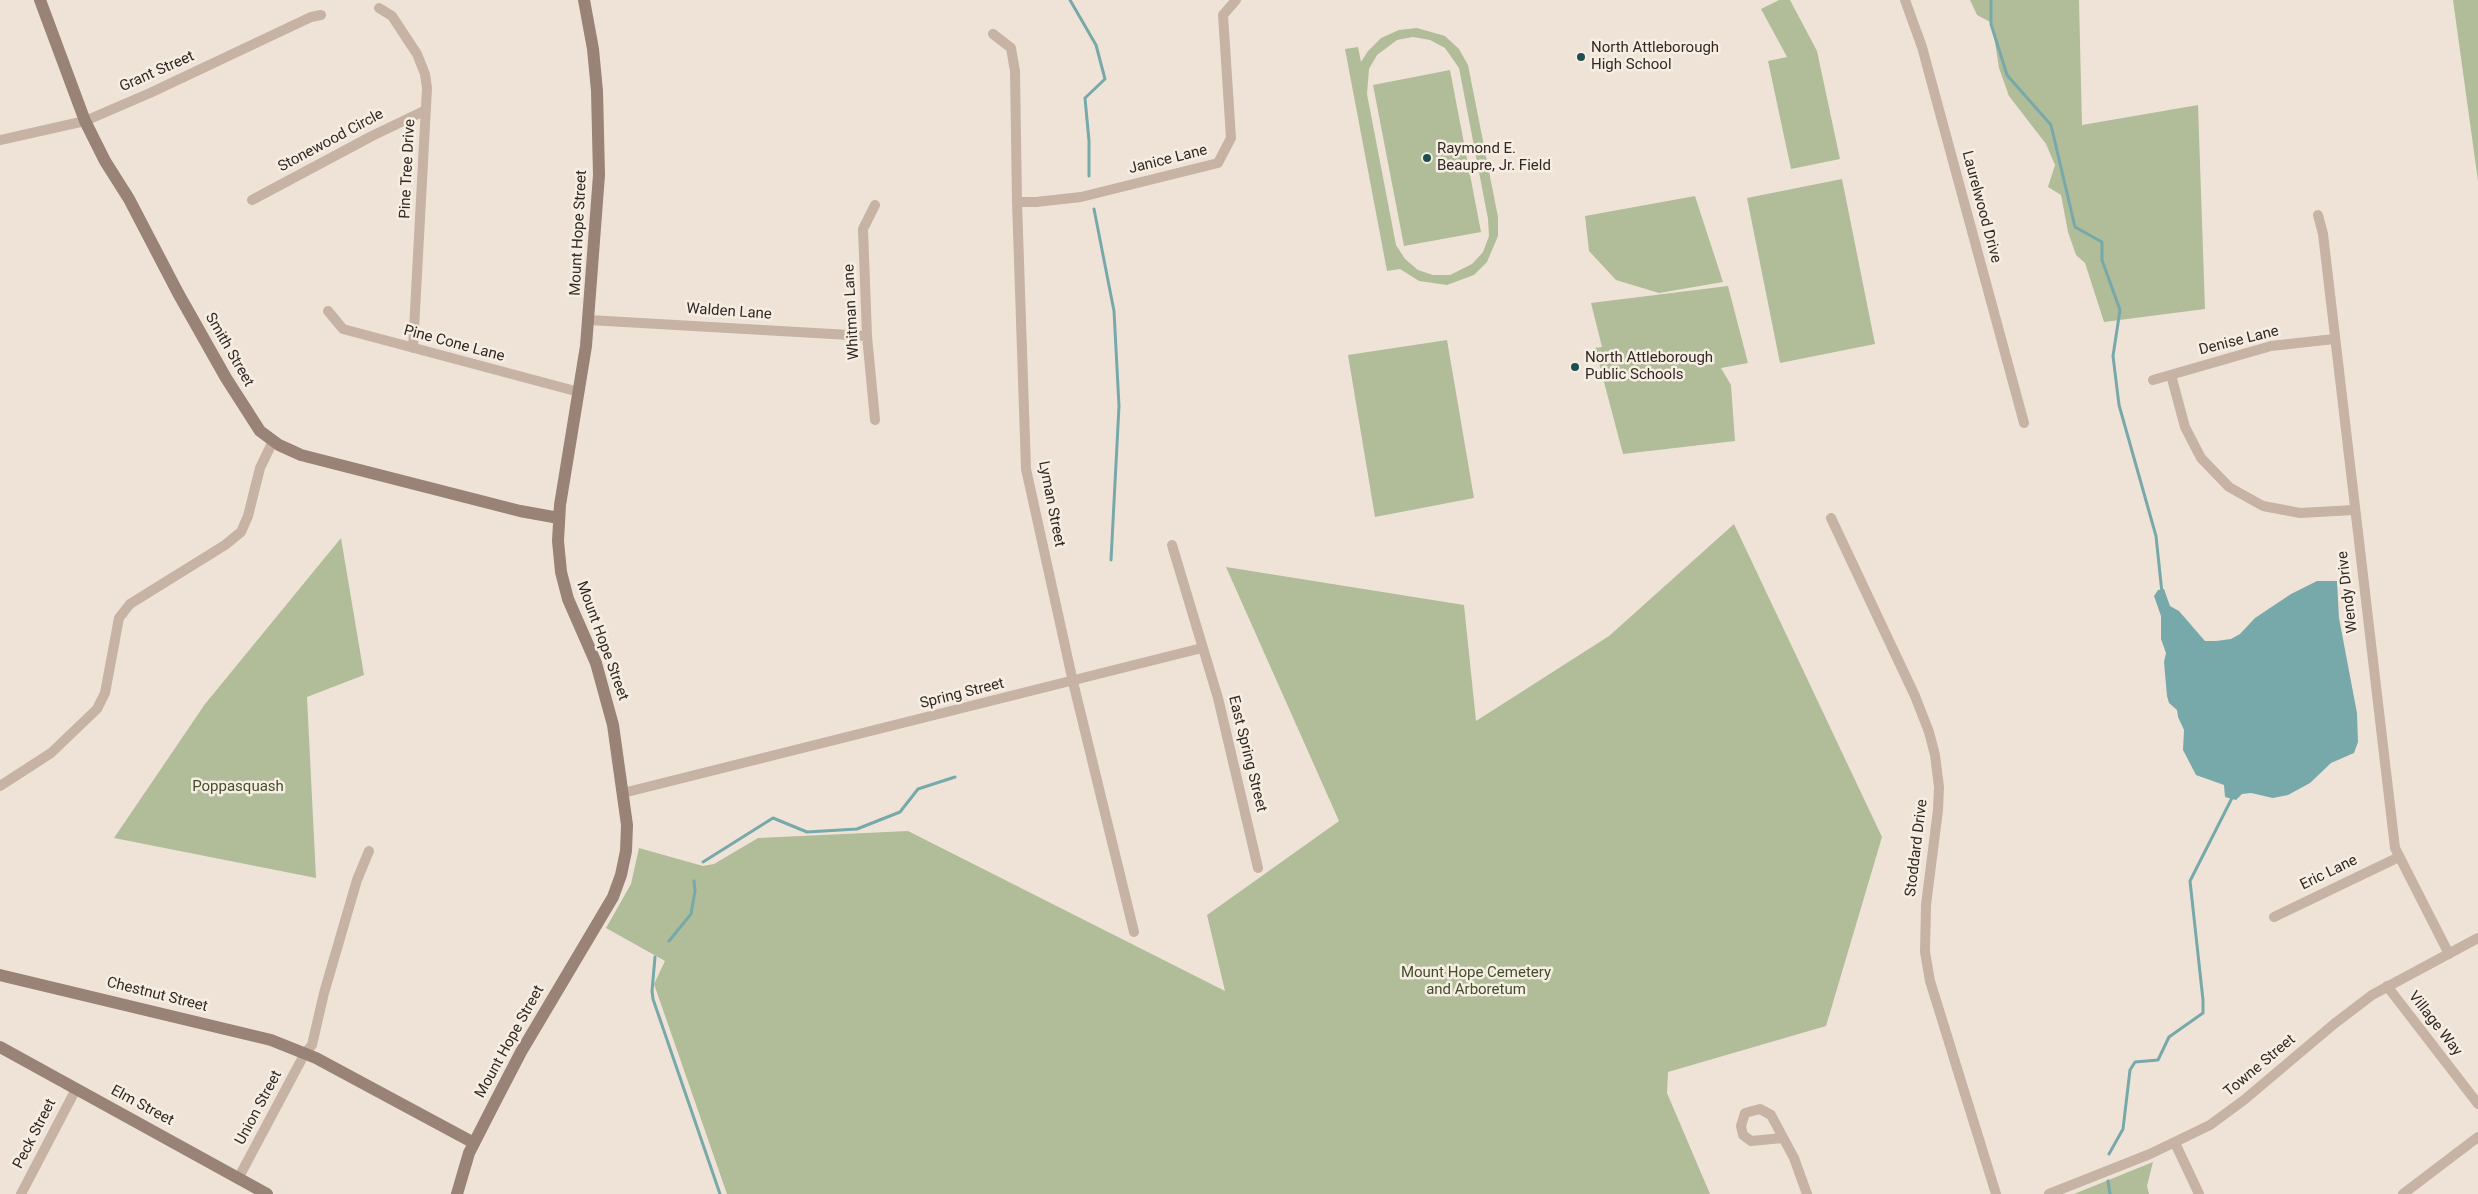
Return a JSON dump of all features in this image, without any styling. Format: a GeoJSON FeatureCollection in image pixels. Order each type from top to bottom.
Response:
{"type":"FeatureCollection","features":[{"type":"Feature","properties":{"kind":"street","name":"Smith Street"},"geometry":{"type":"LineString","coordinates":[[40,0],[85,121],[105,161],[129,199],[178,293],[226,378],[260,431],[273,441],[301,455],[520,511],[559,518]]}},
{"type":"Feature","properties":{"kind":"street","name":"Mount Hope Street"},"geometry":{"type":"LineString","coordinates":[[457,1194],[474,1143],[521,1052],[613,897],[622,875],[626,851],[627,825],[624,793],[613,725],[596,663],[568,599],[561,572],[558,541],[559,518],[589,320],[599,175],[599,127],[593,49],[584,0]]}},
{"type":"Feature","properties":{"kind":"street","name":"Janice Lane"},"geometry":{"type":"LineString","coordinates":[[1017,202],[1081,197],[1218,163],[1231,138],[1223,15],[1236,0]]}},
{"type":"Feature","properties":{"kind":"street","name":"Laurelwood Drive"},"geometry":{"type":"LineString","coordinates":[[1906,0],[1921,41],[2024,423]]}},
{"type":"Feature","properties":{"kind":"street","name":"Pine Tree Drive"},"geometry":{"type":"LineString","coordinates":[[379,8],[392,16],[417,54],[425,74],[427,88],[414,348]]}},
{"type":"Feature","properties":{"kind":"street","name":"Grant Street"},"geometry":{"type":"LineString","coordinates":[[0,140],[85,121],[150,93],[312,17],[321,15]]}},
{"type":"Feature","properties":{"kind":"street","name":"Lyman Street"},"geometry":{"type":"LineString","coordinates":[[993,34],[1011,48],[1015,71],[1017,202],[1026,468],[1074,682],[1134,932]]}},
{"type":"Feature","properties":{"kind":"street","name":"Stonewood Circle"},"geometry":{"type":"LineString","coordinates":[[252,200],[372,136],[426,110]]}},
{"type":"Feature","properties":{"kind":"street","name":"Whitman Lane"},"geometry":{"type":"LineString","coordinates":[[875,205],[862,229],[867,336],[875,420]]}},
{"type":"Feature","properties":{"kind":"street","name":"Wendy Drive"},"geometry":{"type":"LineString","coordinates":[[2318,215],[2323,234],[2390,823],[2395,848],[2399,857],[2449,954]]}},
{"type":"Feature","properties":{"kind":"street","name":"Pine Cone Lane"},"geometry":{"type":"LineString","coordinates":[[328,311],[343,329],[579,392]]}},
{"type":"Feature","properties":{"kind":"street","name":"Walden Lane"},"geometry":{"type":"LineString","coordinates":[[589,320],[867,336]]}},
{"type":"Feature","properties":{"kind":"street","name":"Denise Lane"},"geometry":{"type":"LineString","coordinates":[[2153,380],[2271,346],[2334,339]]}},
{"type":"Feature","properties":{"kind":"street"},"geometry":{"type":"LineString","coordinates":[[2171,375],[2184,427],[2201,458],[2229,487],[2263,506],[2300,513],[2354,510]]}},
{"type":"Feature","properties":{"kind":"street"},"geometry":{"type":"LineString","coordinates":[[0,786],[50,753],[97,709],[104,693],[119,618],[130,604],[226,545],[241,532],[248,516],[260,468],[273,441]]}},
{"type":"Feature","properties":{"kind":"street","name":"Stoddard Drive"},"geometry":{"type":"LineString","coordinates":[[1831,518],[1915,696],[1930,732],[1939,787],[1938,810],[1926,905],[1925,952],[1930,981],[1996,1194]]}},
{"type":"Feature","properties":{"kind":"street"},"geometry":{"type":"LineString","coordinates":[[1172,545],[1202,648]]}},
{"type":"Feature","properties":{"kind":"street","name":"Spring Street"},"geometry":{"type":"LineString","coordinates":[[624,793],[1074,682],[1202,648]]}},
{"type":"Feature","properties":{"kind":"street","name":"East Spring Street"},"geometry":{"type":"LineString","coordinates":[[1202,648],[1218,698],[1258,868]]}},
{"type":"Feature","properties":{"kind":"street"},"geometry":{"type":"LineString","coordinates":[[305,1053],[312,1045],[324,993],[357,880],[369,850]]}},
{"type":"Feature","properties":{"kind":"street","name":"Eric Lane"},"geometry":{"type":"LineString","coordinates":[[2274,917],[2399,857]]}},
{"type":"Feature","properties":{"kind":"street","name":"Towne Street"},"geometry":{"type":"LineString","coordinates":[[2049,1194],[2175,1143],[2210,1125],[2244,1100],[2334,1024],[2387,986],[2478,938]]}},
{"type":"Feature","properties":{"kind":"street","name":"Chestnut Street"},"geometry":{"type":"LineString","coordinates":[[0,974],[262,1038],[305,1053],[364,1082],[474,1143]]}},
{"type":"Feature","properties":{"kind":"street","name":"Village Way"},"geometry":{"type":"LineString","coordinates":[[2387,986],[2478,1104]]}},
{"type":"Feature","properties":{"kind":"street","name":"Elm Street"},"geometry":{"type":"LineString","coordinates":[[0,1047],[267,1194]]}},
{"type":"Feature","properties":{"kind":"street","name":"Union Street"},"geometry":{"type":"LineString","coordinates":[[238,1177],[305,1053]]}},
{"type":"Feature","properties":{"kind":"street","name":"Peck Street"},"geometry":{"type":"LineString","coordinates":[[21,1194],[76,1088]]}},
{"type":"Feature","properties":{"kind":"street"},"geometry":{"type":"LineString","coordinates":[[2405,1194],[2478,1137]]}},
{"type":"Feature","properties":{"kind":"street"},"geometry":{"type":"LineString","coordinates":[[1783,1138],[1794,1158],[1807,1194]]}},
{"type":"Feature","properties":{"kind":"street"},"geometry":{"type":"LineString","coordinates":[[2175,1143],[2199,1194]]}},
{"type":"Feature","properties":{"kind":"green space"},"geometry":{"type":"Polygon","coordinates":[[[1779,0],[1790,0],[1817,51],[1840,159],[1791,169],[1768,61],[1787,57],[1761,9],[1779,0]]]}},
{"type":"Feature","properties":{"kind":"green space"},"geometry":{"type":"Polygon","coordinates":[[[1970,0],[2079,0],[2082,125],[2198,105],[2205,309],[2104,322],[2085,263],[2076,255],[2068,232],[2061,195],[2048,187],[2055,165],[2046,144],[2009,96],[1999,68],[1992,23],[1977,15],[1970,0]]]}},
{"type":"Feature","properties":{"kind":"green space"},"geometry":{"type":"Polygon","coordinates":[[[2453,0],[2478,0],[2478,181],[2453,0]]]}},
{"type":"Feature","properties":{"kind":"green space"},"geometry":{"type":"Polygon","coordinates":[[[1417,28],[1445,36],[1459,49],[1468,65],[1498,217],[1498,236],[1487,262],[1474,275],[1447,285],[1419,281],[1400,269],[1387,271],[1345,49],[1358,47],[1361,62],[1368,51],[1381,38],[1399,30],[1417,28]],[[1413,37],[1397,40],[1377,55],[1369,69],[1367,94],[1396,245],[1405,259],[1418,270],[1433,275],[1450,275],[1472,264],[1483,252],[1489,236],[1488,219],[1459,68],[1445,48],[1430,40],[1413,37]]]}},
{"type":"Feature","properties":{"kind":"green space","name":"Raymond E. Beaupre, Jr. Field"},"geometry":{"type":"Polygon","coordinates":[[[1450,70],[1481,232],[1404,246],[1373,85],[1450,70]]]}},
{"type":"Feature","properties":{"kind":"green space"},"geometry":{"type":"Polygon","coordinates":[[[1842,179],[1875,344],[1780,363],[1747,198],[1842,179]]]}},
{"type":"Feature","properties":{"kind":"green space"},"geometry":{"type":"Polygon","coordinates":[[[1695,196],[1723,282],[1659,293],[1616,280],[1589,251],[1585,216],[1695,196]]]}},
{"type":"Feature","properties":{"kind":"green space"},"geometry":{"type":"Polygon","coordinates":[[[1728,286],[1748,363],[1721,368],[1731,385],[1735,441],[1623,454],[1595,348],[1602,347],[1591,303],[1728,286]]]}},
{"type":"Feature","properties":{"kind":"green space"},"geometry":{"type":"Polygon","coordinates":[[[1447,340],[1474,498],[1375,517],[1348,355],[1447,340]]]}},
{"type":"Feature","properties":{"kind":"green space","name":"Mount Hope Cemetery and Arboretum"},"geometry":{"type":"Polygon","coordinates":[[[1734,524],[1882,837],[1826,1026],[1668,1072],[1667,1093],[1710,1194],[727,1194],[654,984],[665,961],[606,928],[631,884],[639,848],[703,866],[714,864],[758,838],[908,831],[1225,991],[1207,915],[1339,821],[1226,567],[1464,605],[1476,721],[1609,636],[1734,524]]]}},
{"type":"Feature","properties":{"kind":"green space","name":"Poppasquash"},"geometry":{"type":"Polygon","coordinates":[[[341,538],[364,675],[307,697],[316,878],[114,838],[205,704],[341,538]]]}},
{"type":"Feature","properties":{"kind":"green space"},"geometry":{"type":"Polygon","coordinates":[[[2153,1162],[2147,1186],[2149,1194],[2074,1194],[2153,1162]]]}},
{"type":"Feature","properties":{"kind":"water"},"geometry":{"type":"Polygon","coordinates":[[[2317,581],[2337,581],[2339,618],[2357,713],[2358,742],[2354,753],[2331,763],[2310,783],[2288,795],[2273,798],[2251,793],[2242,794],[2236,800],[2225,797],[2224,785],[2196,775],[2183,750],[2184,730],[2177,710],[2169,703],[2167,696],[2164,662],[2166,653],[2161,639],[2161,616],[2154,596],[2158,590],[2164,589],[2170,606],[2179,611],[2205,641],[2216,641],[2231,639],[2240,634],[2255,618],[2291,594],[2317,581]]]}},
{"type":"Feature","properties":{"kind":"waterway"},"geometry":{"type":"LineString","coordinates":[[1070,0],[1096,45],[1105,79],[1085,98],[1089,141],[1089,176]]}},
{"type":"Feature","properties":{"kind":"waterway"},"geometry":{"type":"LineString","coordinates":[[1991,0],[1991,24],[2007,75],[2051,125],[2075,227],[2102,242],[2102,260],[2120,310],[2113,356],[2119,405],[2156,536],[2162,593]]}},
{"type":"Feature","properties":{"kind":"waterway"},"geometry":{"type":"LineString","coordinates":[[1094,209],[1114,311],[1119,406],[1111,560]]}},
{"type":"Feature","properties":{"kind":"waterway"},"geometry":{"type":"LineString","coordinates":[[703,862],[773,818],[807,832],[857,829],[900,812],[918,789],[955,777]]}},
{"type":"Feature","properties":{"kind":"waterway"},"geometry":{"type":"LineString","coordinates":[[2109,1154],[2123,1129],[2130,1070],[2135,1062],[2158,1060],[2169,1037],[2203,1013],[2190,881],[2233,796]]}},
{"type":"Feature","properties":{"kind":"waterway"},"geometry":{"type":"LineString","coordinates":[[669,941],[691,914],[695,891],[694,881]]}},
{"type":"Feature","properties":{"kind":"waterway"},"geometry":{"type":"LineString","coordinates":[[655,957],[653,999],[720,1194]]}},
{"type":"Feature","properties":{"kind":"waterway"},"geometry":{"type":"LineString","coordinates":[[2108,1181],[2110,1194]]}},
{"type":"Feature","properties":{"kind":"place","name":"North Attleborough High School"},"geometry":{"type":"Point","coordinates":[1581,57]}},
{"type":"Feature","properties":{"kind":"place","name":"Raymond E. Beaupre, Jr. Field"},"geometry":{"type":"Point","coordinates":[1427,158]}},
{"type":"Feature","properties":{"kind":"place","name":"North Attleborough Public Schools"},"geometry":{"type":"Point","coordinates":[1575,367]}}]}
